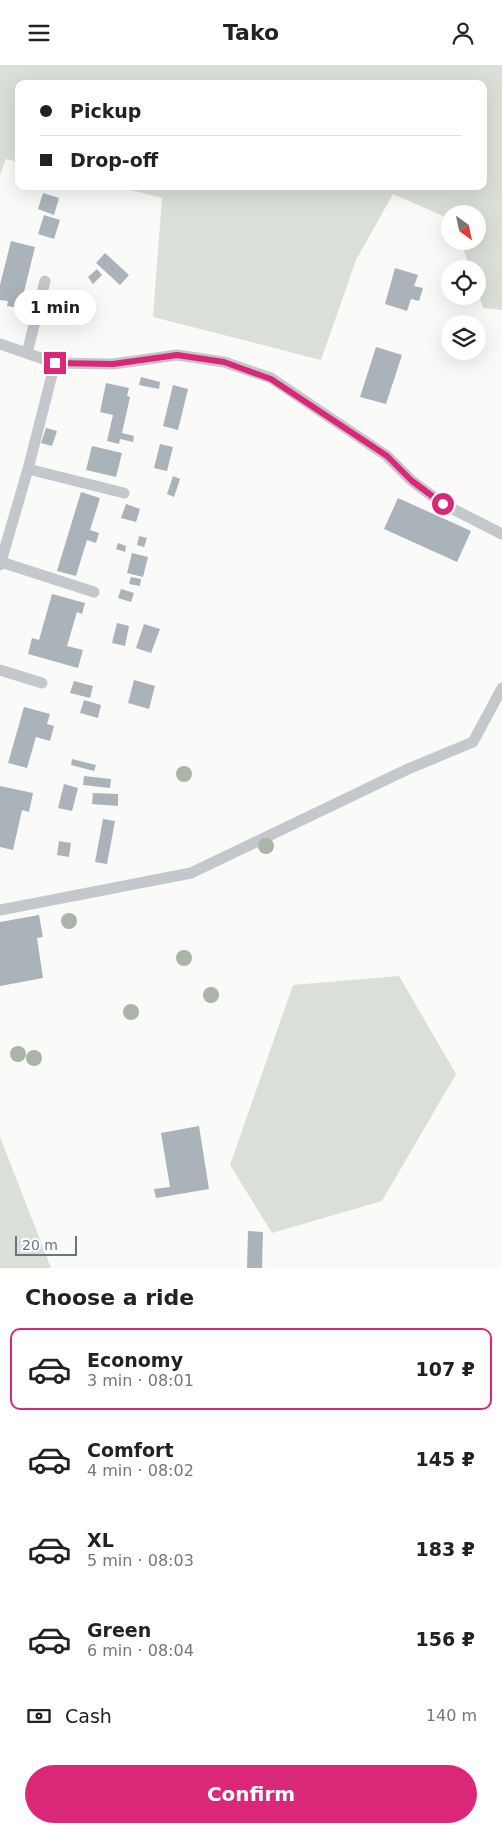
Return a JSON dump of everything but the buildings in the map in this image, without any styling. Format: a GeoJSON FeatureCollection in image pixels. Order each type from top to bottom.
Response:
{"type":"FeatureCollection","features":[{"type":"Feature","properties":{"kind":"lane"},"geometry":{"type":"LineString","coordinates":[[27,353],[45,281]]}},
{"type":"Feature","properties":{"kind":"lane"},"geometry":{"type":"LineString","coordinates":[[0,343],[55,363],[113,364],[177,355],[224,362],[271,379],[387,456],[412,481],[443,504],[502,534]]}},
{"type":"Feature","properties":{"kind":"lane"},"geometry":{"type":"LineString","coordinates":[[55,363],[28,469],[0,564],[94,592]]}},
{"type":"Feature","properties":{"kind":"lane"},"geometry":{"type":"LineString","coordinates":[[28,469],[124,493]]}},
{"type":"Feature","properties":{"kind":"lane"},"geometry":{"type":"LineString","coordinates":[[0,670],[42,683]]}},
{"type":"Feature","properties":{"kind":"lane"},"geometry":{"type":"LineString","coordinates":[[0,910],[191,873],[408,769],[474,742],[502,687]]}},
{"type":"Feature","properties":{"kind":"shaded area"},"geometry":{"type":"Polygon","coordinates":[[[0,65],[502,65],[502,310],[483,308],[482,305],[486,305],[486,260],[467,260],[464,250],[486,250],[486,205],[441,205],[441,215],[393,194],[356,260],[321,360],[153,317],[162,198],[131,190],[487,190],[487,80],[15,80],[15,161],[6,159],[0,175],[0,65]]]}},
{"type":"Feature","properties":{"kind":"shaded area"},"geometry":{"type":"Polygon","coordinates":[[[399,976],[456,1074],[382,1201],[272,1233],[230,1165],[293,985],[399,976]]]}},
{"type":"Feature","properties":{"kind":"shaded area"},"geometry":{"type":"Polygon","coordinates":[[[0,1137],[51,1268],[0,1268],[0,1137]]]}},
{"type":"Feature","properties":{"kind":"route"},"geometry":{"type":"LineString","coordinates":[[55,363],[113,364],[177,355],[224,362],[271,379],[387,456],[412,481],[443,504]]}}]}
